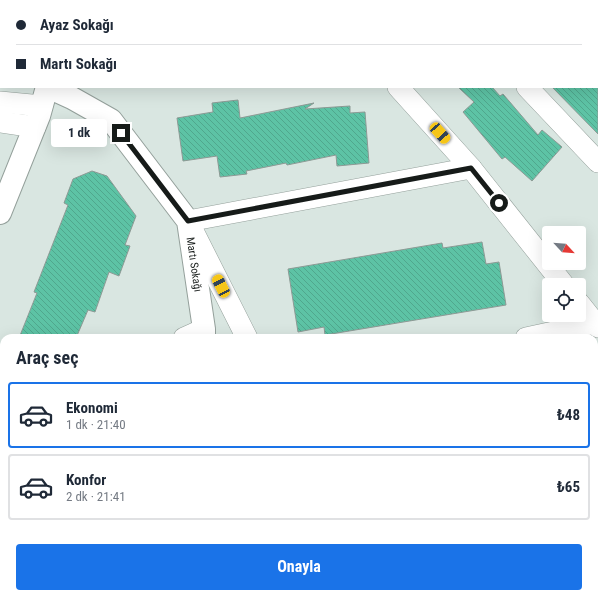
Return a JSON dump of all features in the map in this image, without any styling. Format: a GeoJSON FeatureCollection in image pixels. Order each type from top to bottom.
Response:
{"type":"FeatureCollection","features":[{"type":"Feature","properties":{"kind":"street"},"geometry":{"type":"LineString","coordinates":[[399,88],[471,168],[558,278]]}},
{"type":"Feature","properties":{"kind":"street"},"geometry":{"type":"LineString","coordinates":[[528,88],[598,162]]}},
{"type":"Feature","properties":{"kind":"street"},"geometry":{"type":"LineString","coordinates":[[0,102],[46,93],[35,127],[0,213]]}},
{"type":"Feature","properties":{"kind":"street","name":"Martı Sokağı"},"geometry":{"type":"LineString","coordinates":[[46,93],[72,98],[111,120],[188,221],[204,333]]}},
{"type":"Feature","properties":{"kind":"street"},"geometry":{"type":"LineString","coordinates":[[0,122],[35,127]]}},
{"type":"Feature","properties":{"kind":"street"},"geometry":{"type":"LineString","coordinates":[[245,334],[188,221],[471,168]]}},
{"type":"Feature","properties":{"kind":"street"},"geometry":{"type":"LineString","coordinates":[[548,334],[596,325],[586,312]]}},
{"type":"Feature","properties":{"kind":"building"},"geometry":{"type":"Polygon","coordinates":[[[459,88],[493,88],[500,96],[503,94],[538,135],[542,130],[562,147],[532,181],[505,157],[502,159],[463,112],[474,102],[459,88]]]}},
{"type":"Feature","properties":{"kind":"building"},"geometry":{"type":"Polygon","coordinates":[[[553,88],[598,88],[598,134],[553,88]]]}},
{"type":"Feature","properties":{"kind":"building"},"geometry":{"type":"Polygon","coordinates":[[[238,100],[240,118],[314,103],[305,109],[350,106],[350,113],[365,112],[369,163],[337,166],[336,155],[287,165],[286,163],[246,171],[247,174],[220,177],[217,156],[183,161],[177,118],[213,112],[212,103],[238,100]]]}},
{"type":"Feature","properties":{"kind":"building"},"geometry":{"type":"Polygon","coordinates":[[[92,171],[107,176],[136,216],[125,245],[130,246],[119,276],[109,272],[95,312],[88,310],[78,334],[21,334],[37,293],[34,292],[68,205],[64,203],[73,179],[92,171]]]}},
{"type":"Feature","properties":{"kind":"building"},"geometry":{"type":"Polygon","coordinates":[[[482,242],[486,264],[499,262],[506,305],[331,334],[325,334],[324,327],[298,332],[288,269],[442,243],[443,248],[482,242]]]}},
{"type":"Feature","properties":{"kind":"route"},"geometry":{"type":"LineString","coordinates":[[121,133],[188,221],[471,168],[499,203]]}}]}
